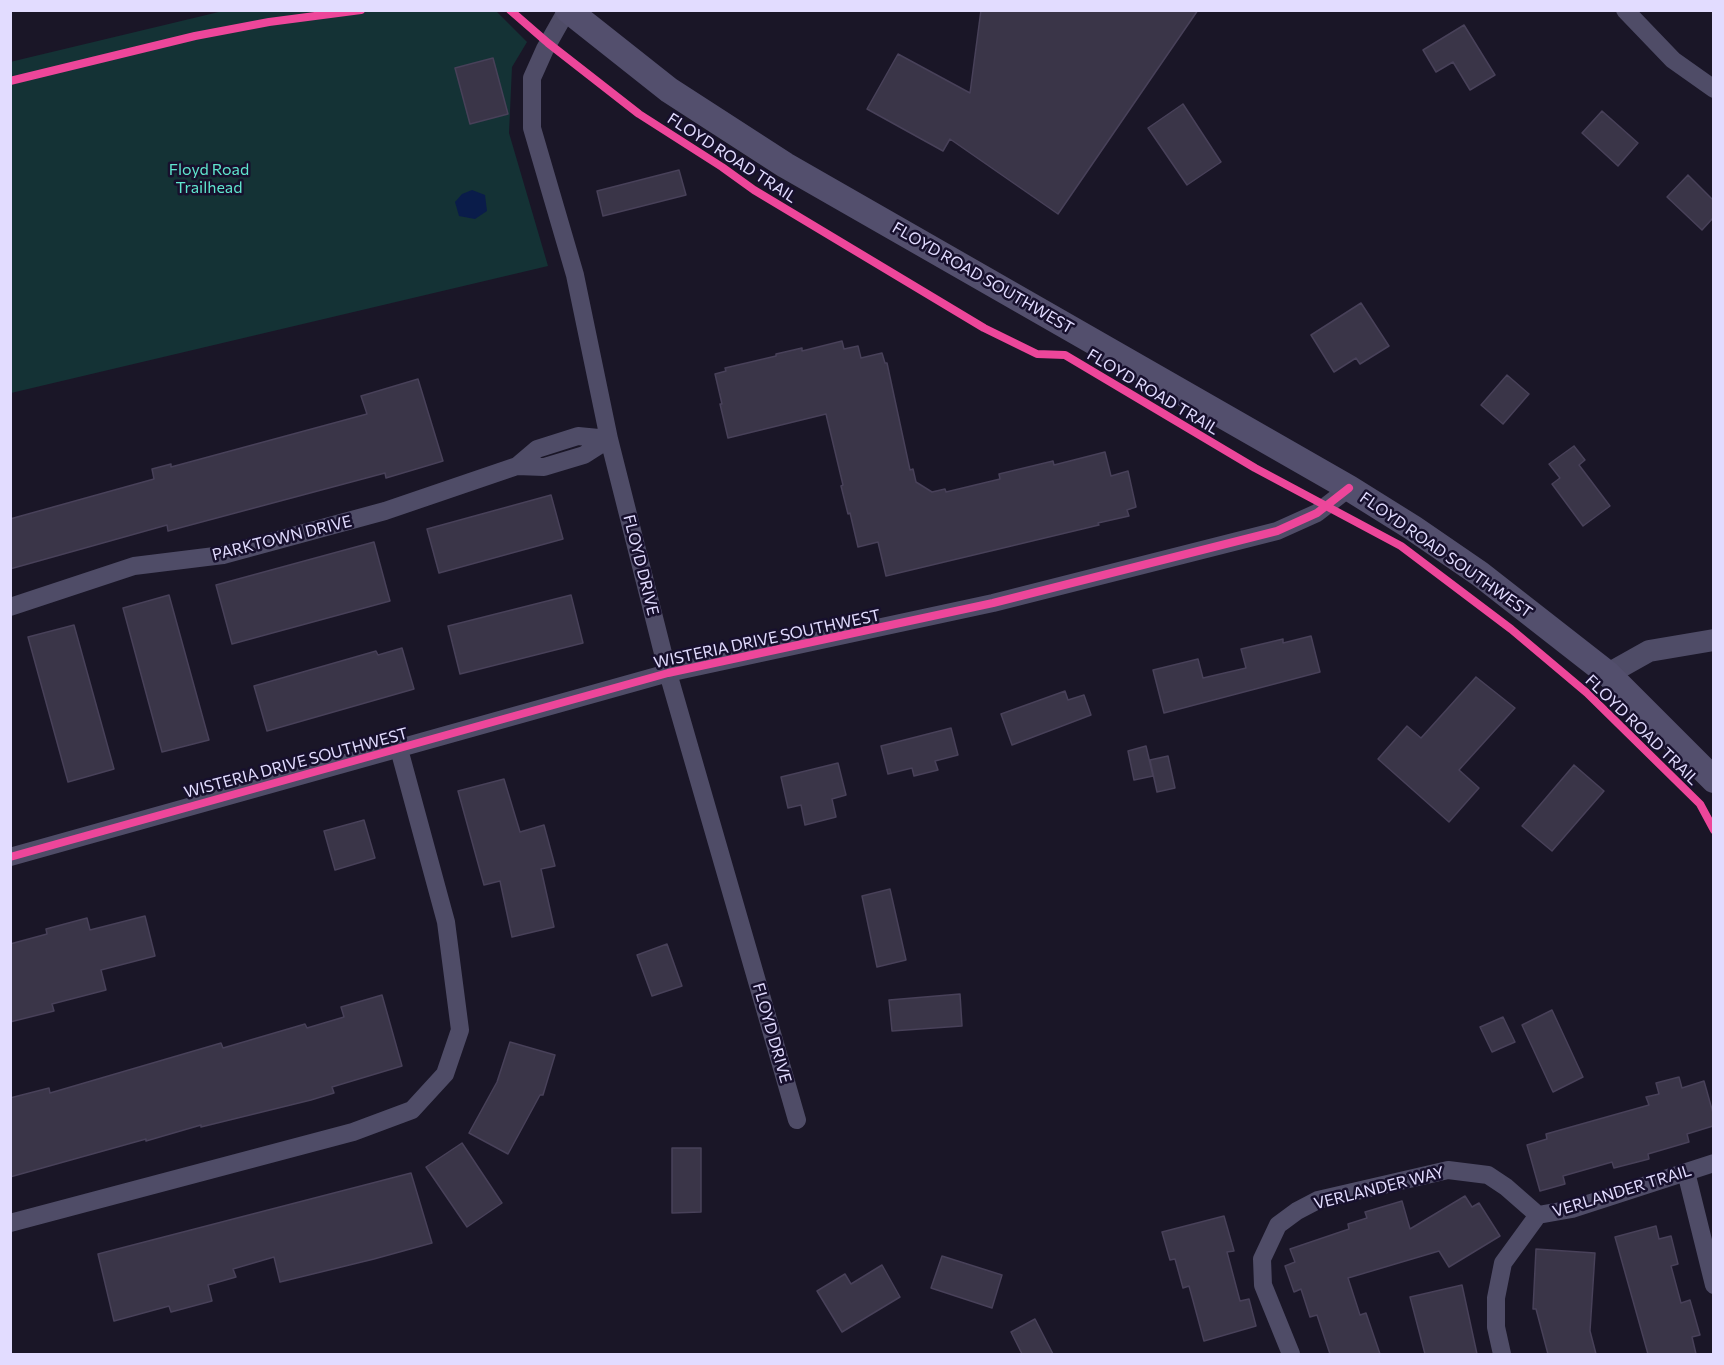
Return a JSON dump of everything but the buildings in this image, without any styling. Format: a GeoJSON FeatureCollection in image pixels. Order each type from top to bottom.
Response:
{"type":"FeatureCollection","features":[{"type":"Feature","properties":{"kind":"main road","name":"FLOYD ROAD SOUTHWEST"},"geometry":{"type":"LineString","coordinates":[[567,10],[669,90],[785,165],[1349,488],[1413,528],[1479,574],[1608,674],[1713,780]]}},
{"type":"Feature","properties":{"kind":"street","name":"FLOYD DRIVE"},"geometry":{"type":"LineString","coordinates":[[567,10],[532,78],[532,128],[574,275],[609,439],[668,673],[797,1120]]}},
{"type":"Feature","properties":{"kind":"street"},"geometry":{"type":"LineString","coordinates":[[1625,10],[1673,60],[1713,89]]}},
{"type":"Feature","properties":{"kind":"street","name":"PARKTOWN DRIVE"},"geometry":{"type":"LineString","coordinates":[[10,608],[134,566],[223,555],[385,511],[517,466],[544,467],[584,455],[609,439]]}},
{"type":"Feature","properties":{"kind":"street","name":"WISTERIA DRIVE SOUTHWEST"},"geometry":{"type":"LineString","coordinates":[[10,857],[668,673],[993,603],[1277,531],[1317,513],[1349,488]]}},
{"type":"Feature","properties":{"kind":"street"},"geometry":{"type":"LineString","coordinates":[[1608,674],[1649,651],[1713,640]]}},
{"type":"Feature","properties":{"kind":"street"},"geometry":{"type":"LineString","coordinates":[[10,1223],[353,1132],[412,1110],[445,1074],[460,1030],[446,922],[399,749]]}},
{"type":"Feature","properties":{"kind":"street","name":"VERLANDER TRAIL"},"geometry":{"type":"LineString","coordinates":[[1502,1354],[1496,1327],[1496,1298],[1503,1263],[1538,1215],[1572,1209],[1713,1163]]}},
{"type":"Feature","properties":{"kind":"street","name":"VERLANDER WAY"},"geometry":{"type":"LineString","coordinates":[[1291,1354],[1263,1285],[1262,1259],[1278,1225],[1297,1211],[1318,1200],[1448,1170],[1488,1175],[1506,1187],[1538,1215]]}},
{"type":"Feature","properties":{"kind":"street"},"geometry":{"type":"LineString","coordinates":[[1686,1172],[1713,1285]]}},
{"type":"Feature","properties":{"kind":"green space","name":"Floyd Road Trailhead"},"geometry":{"type":"Polygon","coordinates":[[[223,11],[496,11],[527,42],[512,67],[509,133],[548,266],[11,393],[10,62],[223,11]]]}},
{"type":"Feature","properties":{"kind":"water"},"geometry":{"type":"Polygon","coordinates":[[[472,190],[485,195],[487,211],[475,219],[459,216],[455,202],[462,194],[472,190]]]}},
{"type":"Feature","properties":{"kind":"cycle path"},"geometry":{"type":"LineString","coordinates":[[10,81],[195,36],[269,22],[361,10]]}},
{"type":"Feature","properties":{"kind":"cycle path","name":"FLOYD ROAD TRAIL"},"geometry":{"type":"LineString","coordinates":[[510,10],[548,43],[639,114],[754,190],[984,328],[1037,354],[1065,355],[1255,468],[1401,546],[1511,629],[1587,693],[1700,804],[1714,830]]}},
{"type":"Feature","properties":{"kind":"cycle path"},"geometry":{"type":"LineString","coordinates":[[10,857],[668,673],[993,603],[1277,531],[1317,513],[1349,488]]}}]}
